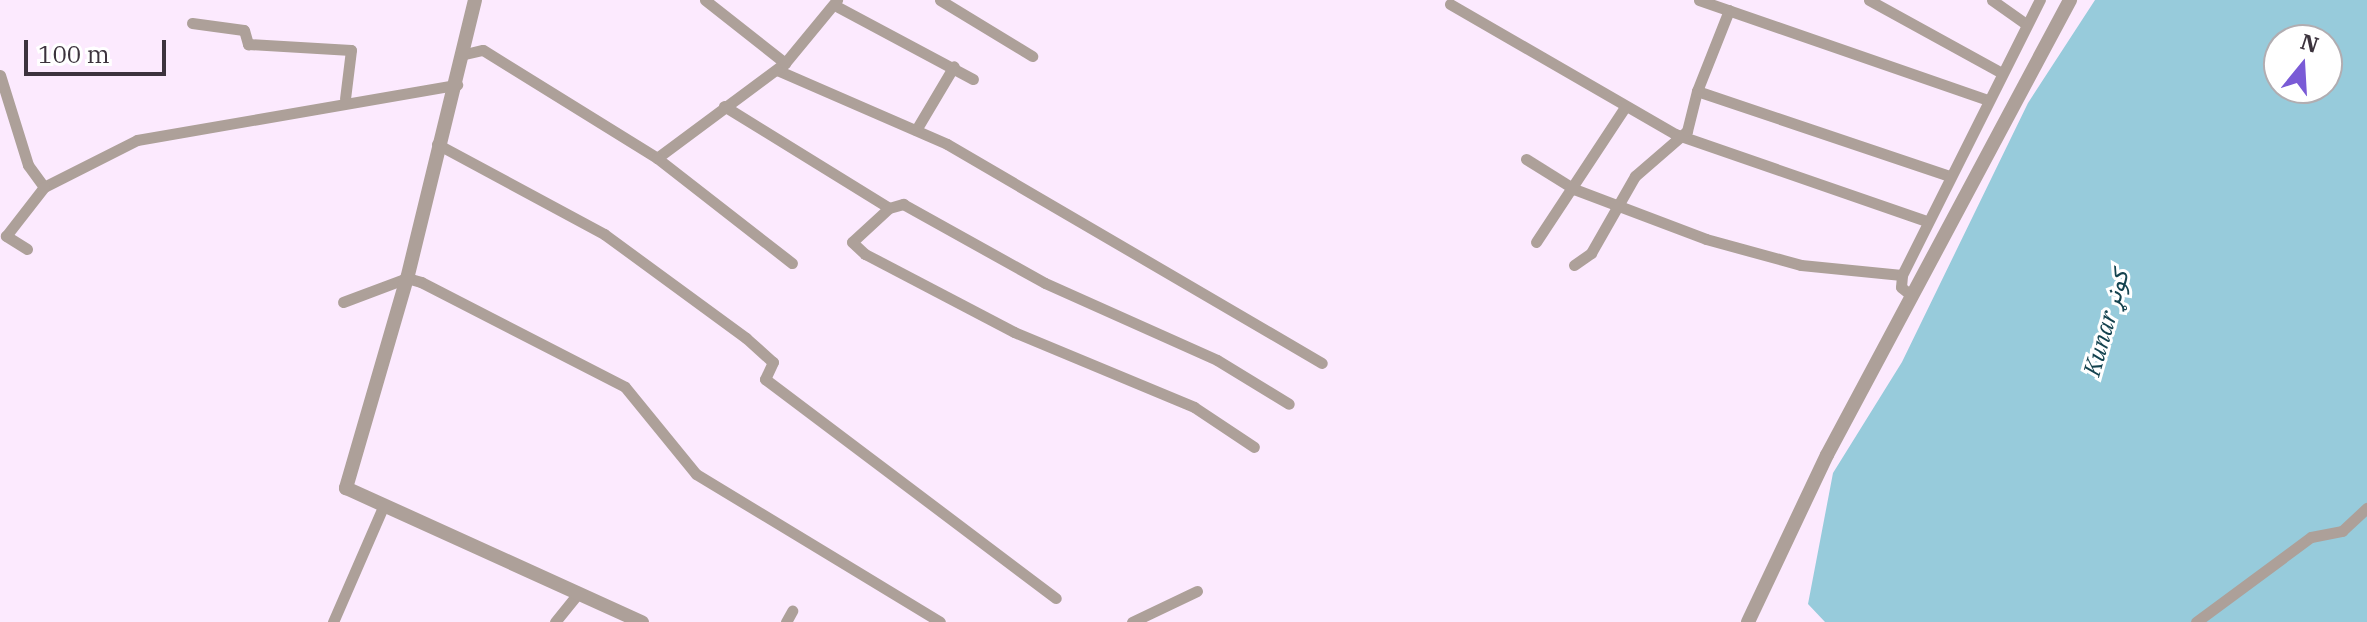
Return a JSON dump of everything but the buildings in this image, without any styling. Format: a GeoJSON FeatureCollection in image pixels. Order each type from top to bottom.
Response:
{"type":"FeatureCollection","features":[{"type":"Feature","properties":{"kind":"street"},"geometry":{"type":"LineString","coordinates":[[475,0],[465,54],[437,144],[407,278],[346,488],[642,622]]}},
{"type":"Feature","properties":{"kind":"street"},"geometry":{"type":"LineString","coordinates":[[705,0],[781,66],[916,130],[1322,363]]}},
{"type":"Feature","properties":{"kind":"street"},"geometry":{"type":"LineString","coordinates":[[940,0],[1032,56]]}},
{"type":"Feature","properties":{"kind":"street"},"geometry":{"type":"LineString","coordinates":[[1699,0],[1985,99]]}},
{"type":"Feature","properties":{"kind":"street"},"geometry":{"type":"LineString","coordinates":[[1869,0],[2000,72]]}},
{"type":"Feature","properties":{"kind":"street"},"geometry":{"type":"LineString","coordinates":[[1992,0],[2026,24]]}},
{"type":"Feature","properties":{"kind":"street"},"geometry":{"type":"LineString","coordinates":[[1912,296],[1901,287],[1902,275],[1985,99],[2040,0]]}},
{"type":"Feature","properties":{"kind":"street"},"geometry":{"type":"LineString","coordinates":[[1748,622],[1912,296],[2070,0]]}},
{"type":"Feature","properties":{"kind":"street"},"geometry":{"type":"LineString","coordinates":[[657,158],[781,66],[838,3],[973,79]]}},
{"type":"Feature","properties":{"kind":"street"},"geometry":{"type":"LineString","coordinates":[[1450,4],[1675,134],[1926,221]]}},
{"type":"Feature","properties":{"kind":"street"},"geometry":{"type":"LineString","coordinates":[[1574,265],[1591,253],[1617,201],[1675,134],[1687,131],[1697,91],[1729,10]]}},
{"type":"Feature","properties":{"kind":"street"},"geometry":{"type":"LineString","coordinates":[[192,23],[244,30],[248,44],[351,50],[345,99]]}},
{"type":"Feature","properties":{"kind":"street"},"geometry":{"type":"LineString","coordinates":[[465,54],[483,50],[657,158],[792,263]]}},
{"type":"Feature","properties":{"kind":"street"},"geometry":{"type":"LineString","coordinates":[[916,130],[954,66]]}},
{"type":"Feature","properties":{"kind":"street"},"geometry":{"type":"LineString","coordinates":[[0,75],[28,165],[44,187]]}},
{"type":"Feature","properties":{"kind":"street"},"geometry":{"type":"LineString","coordinates":[[27,249],[6,236],[44,187],[137,140],[345,99],[457,85]]}},
{"type":"Feature","properties":{"kind":"street"},"geometry":{"type":"LineString","coordinates":[[1697,91],[1947,175]]}},
{"type":"Feature","properties":{"kind":"street"},"geometry":{"type":"LineString","coordinates":[[724,106],[889,208]]}},
{"type":"Feature","properties":{"kind":"street"},"geometry":{"type":"LineString","coordinates":[[1536,242],[1574,189],[1625,107]]}},
{"type":"Feature","properties":{"kind":"street"},"geometry":{"type":"LineString","coordinates":[[437,144],[604,234],[723,321],[773,362],[765,379],[1056,598]]}},
{"type":"Feature","properties":{"kind":"street"},"geometry":{"type":"LineString","coordinates":[[1526,159],[1574,189],[1617,201],[1706,239],[1801,265],[1902,275]]}},
{"type":"Feature","properties":{"kind":"street"},"geometry":{"type":"LineString","coordinates":[[1254,447],[1194,407],[1014,332],[865,254],[852,242],[889,208],[903,204],[1045,283],[1217,360],[1289,404]]}},
{"type":"Feature","properties":{"kind":"street"},"geometry":{"type":"LineString","coordinates":[[343,302],[407,278],[625,387],[696,474],[940,622]]}},
{"type":"Feature","properties":{"kind":"street"},"geometry":{"type":"LineString","coordinates":[[333,622],[383,507]]}},
{"type":"Feature","properties":{"kind":"street"},"geometry":{"type":"LineString","coordinates":[[2196,622],[2311,537],[2342,531],[2367,508]]}},
{"type":"Feature","properties":{"kind":"street"},"geometry":{"type":"LineString","coordinates":[[1132,622],[1197,591]]}},
{"type":"Feature","properties":{"kind":"street"},"geometry":{"type":"LineString","coordinates":[[555,622],[577,595]]}},
{"type":"Feature","properties":{"kind":"water","name":"Kunar کونړ"},"geometry":{"type":"Polygon","coordinates":[[[2095,0],[2367,0],[2367,622],[1825,622],[1808,604],[1833,473],[1902,362],[2028,103],[2095,0]]]}}]}
